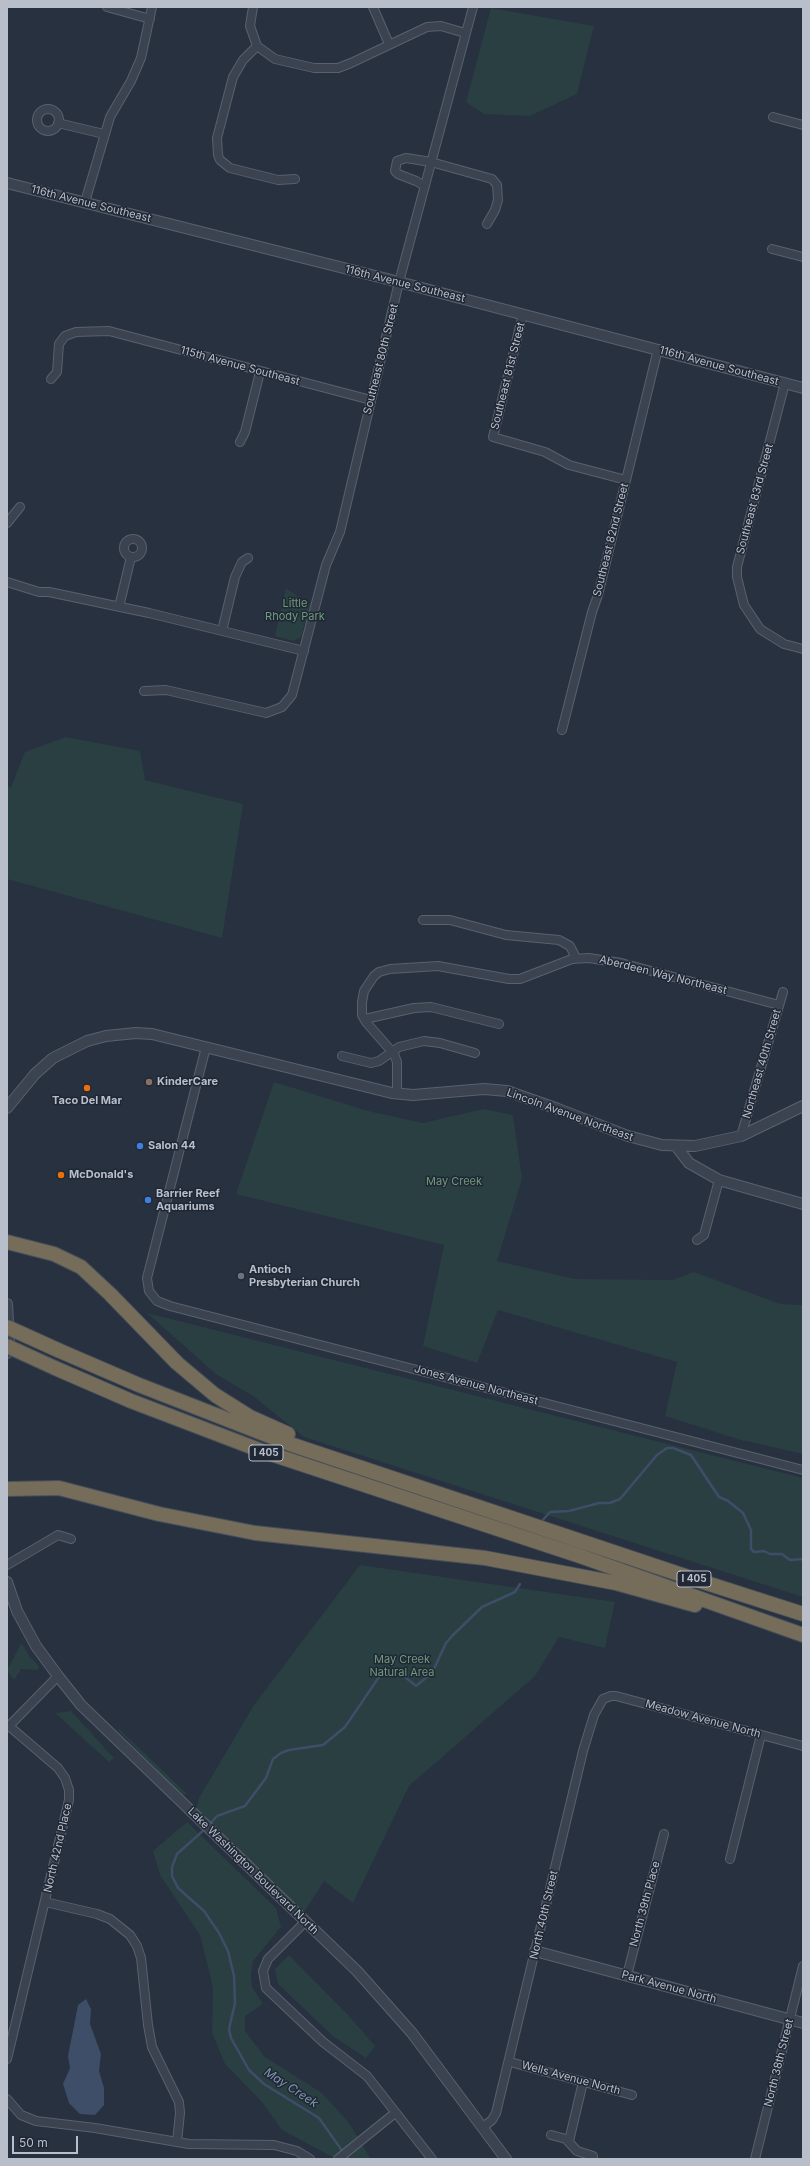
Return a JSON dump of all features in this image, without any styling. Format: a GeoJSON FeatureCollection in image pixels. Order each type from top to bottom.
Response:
{"type":"FeatureCollection","features":[{"type":"Feature","properties":{"kind":"highway"},"geometry":{"type":"LineString","coordinates":[[7,1242],[54,1254],[81,1267],[193,1377],[215,1395],[250,1417],[416,1487]]}},
{"type":"Feature","properties":{"kind":"highway","name":"I 405"},"geometry":{"type":"LineString","coordinates":[[7,1328],[242,1426],[416,1487],[803,1614]]}},
{"type":"Feature","properties":{"kind":"highway","name":"I 405"},"geometry":{"type":"LineString","coordinates":[[7,1346],[131,1401],[262,1451],[580,1556],[803,1635]]}},
{"type":"Feature","properties":{"kind":"highway"},"geometry":{"type":"LineString","coordinates":[[7,1489],[59,1488],[159,1514],[255,1533],[485,1558],[568,1573],[769,1622]]}},
{"type":"Feature","properties":{"kind":"street"},"geometry":{"type":"LineString","coordinates":[[106,7],[150,19]]}},
{"type":"Feature","properties":{"kind":"street"},"geometry":{"type":"LineString","coordinates":[[85,202],[110,117],[131,81],[141,58],[152,7]]}},
{"type":"Feature","properties":{"kind":"street"},"geometry":{"type":"LineString","coordinates":[[253,7],[250,26],[257,46],[275,58],[314,68],[327,69],[352,63],[389,44],[434,26],[465,33]]}},
{"type":"Feature","properties":{"kind":"street"},"geometry":{"type":"LineString","coordinates":[[373,7],[389,44]]}},
{"type":"Feature","properties":{"kind":"street","name":"Southeast 80th Street"},"geometry":{"type":"LineString","coordinates":[[144,691],[166,690],[259,713],[266,713],[282,706],[292,695],[326,564],[340,532],[400,282],[473,7]]}},
{"type":"Feature","properties":{"kind":"street"},"geometry":{"type":"LineString","coordinates":[[257,46],[243,60],[233,77],[217,138],[218,155],[220,160],[230,168],[278,180],[295,179]]}},
{"type":"Feature","properties":{"kind":"street"},"geometry":{"type":"LineString","coordinates":[[773,118],[803,125]]}},
{"type":"Feature","properties":{"kind":"street"},"geometry":{"type":"LineString","coordinates":[[58,123],[104,134]]}},
{"type":"Feature","properties":{"kind":"street"},"geometry":{"type":"LineString","coordinates":[[425,186],[398,174],[395,166],[397,161],[406,158],[431,162],[492,179],[497,185],[498,200],[495,210],[487,224]]}},
{"type":"Feature","properties":{"kind":"street","name":"116th Avenue Southeast"},"geometry":{"type":"LineString","coordinates":[[7,183],[400,282],[803,388]]}},
{"type":"Feature","properties":{"kind":"street"},"geometry":{"type":"LineString","coordinates":[[772,249],[803,257]]}},
{"type":"Feature","properties":{"kind":"street","name":"Southeast 81st Street"},"geometry":{"type":"LineString","coordinates":[[523,314],[493,437],[545,452],[569,465],[626,480]]}},
{"type":"Feature","properties":{"kind":"street","name":"115th Avenue Southeast"},"geometry":{"type":"LineString","coordinates":[[51,379],[57,372],[59,344],[65,336],[76,332],[110,332],[371,400]]}},
{"type":"Feature","properties":{"kind":"street","name":"Southeast 82nd Street"},"geometry":{"type":"LineString","coordinates":[[562,730],[592,612],[598,595],[658,349]]}},
{"type":"Feature","properties":{"kind":"street"},"geometry":{"type":"LineString","coordinates":[[240,442],[245,432],[260,372]]}},
{"type":"Feature","properties":{"kind":"street","name":"Southeast 83rd Street"},"geometry":{"type":"LineString","coordinates":[[785,383],[738,567],[738,586],[749,614],[760,629],[775,640],[803,649]]}},
{"type":"Feature","properties":{"kind":"street"},"geometry":{"type":"LineString","coordinates":[[7,523],[20,507]]}},
{"type":"Feature","properties":{"kind":"street"},"geometry":{"type":"LineString","coordinates":[[119,607],[131,557]]}},
{"type":"Feature","properties":{"kind":"street"},"geometry":{"type":"LineString","coordinates":[[222,631],[235,577],[242,562],[248,558]]}},
{"type":"Feature","properties":{"kind":"street"},"geometry":{"type":"LineString","coordinates":[[7,582],[39,592],[49,592],[119,607],[304,651]]}},
{"type":"Feature","properties":{"kind":"street"},"geometry":{"type":"LineString","coordinates":[[423,920],[450,920],[514,936],[559,940],[570,946],[576,958]]}},
{"type":"Feature","properties":{"kind":"street","name":"Aberdeen Way Northeast"},"geometry":{"type":"LineString","coordinates":[[365,1019],[362,1015],[364,991],[374,976],[379,972],[400,968],[438,966],[509,979],[520,979],[576,958],[589,958],[621,963],[779,1004]]}},
{"type":"Feature","properties":{"kind":"street","name":"Northeast 40th Street"},"geometry":{"type":"LineString","coordinates":[[741,1136],[783,992]]}},
{"type":"Feature","properties":{"kind":"street"},"geometry":{"type":"LineString","coordinates":[[397,1094],[397,1062],[392,1052],[365,1019],[414,1008],[431,1007],[499,1024]]}},
{"type":"Feature","properties":{"kind":"street","name":"Lincoln Avenue Northeast"},"geometry":{"type":"LineString","coordinates":[[7,1108],[35,1074],[53,1058],[87,1041],[121,1034],[152,1034],[397,1094],[413,1095],[484,1089],[507,1091],[558,1108],[643,1141],[676,1146],[695,1146],[741,1136],[803,1106]]}},
{"type":"Feature","properties":{"kind":"street"},"geometry":{"type":"LineString","coordinates":[[342,1056],[371,1064],[383,1059],[392,1052],[408,1044],[424,1041],[440,1042],[475,1053]]}},
{"type":"Feature","properties":{"kind":"street","name":"Jones Avenue Northeast"},"geometry":{"type":"LineString","coordinates":[[206,1047],[147,1278],[149,1291],[157,1301],[170,1306],[803,1470]]}},
{"type":"Feature","properties":{"kind":"street"},"geometry":{"type":"LineString","coordinates":[[676,1146],[689,1163],[719,1180],[803,1204]]}},
{"type":"Feature","properties":{"kind":"street"},"geometry":{"type":"LineString","coordinates":[[697,1240],[704,1235],[719,1180]]}},
{"type":"Feature","properties":{"kind":"street"},"geometry":{"type":"LineString","coordinates":[[7,1304],[9,1340],[7,1353]]}},
{"type":"Feature","properties":{"kind":"street"},"geometry":{"type":"LineString","coordinates":[[7,1565],[58,1535],[71,1539]]}},
{"type":"Feature","properties":{"kind":"street","name":"Lake Washington Boulevard North"},"geometry":{"type":"LineString","coordinates":[[7,1582],[17,1611],[36,1646],[81,1705],[357,1971],[389,2005],[506,2159]]}},
{"type":"Feature","properties":{"kind":"street","name":"North 42nd Place"},"geometry":{"type":"LineString","coordinates":[[7,2059],[68,1809],[69,1790],[65,1778],[58,1768],[9,1726],[58,1676]]}},
{"type":"Feature","properties":{"kind":"street","name":"Meadow Avenue North"},"geometry":{"type":"LineString","coordinates":[[603,1699],[616,1696],[803,1746]]}},
{"type":"Feature","properties":{"kind":"street","name":"North 40th Street"},"geometry":{"type":"LineString","coordinates":[[482,2128],[492,2120],[496,2113],[510,2062],[583,1751],[594,1715],[603,1699]]}},
{"type":"Feature","properties":{"kind":"street"},"geometry":{"type":"LineString","coordinates":[[730,1859],[761,1735]]}},
{"type":"Feature","properties":{"kind":"street","name":"North 39th Place"},"geometry":{"type":"LineString","coordinates":[[627,1975],[664,1834]]}},
{"type":"Feature","properties":{"kind":"street"},"geometry":{"type":"LineString","coordinates":[[45,1902],[97,1914],[110,1919],[120,1926],[137,1946],[142,1958],[148,2025],[152,2047],[179,2102],[180,2113],[177,2142]]}},
{"type":"Feature","properties":{"kind":"street"},"geometry":{"type":"LineString","coordinates":[[305,1922],[268,1959],[263,1971],[264,1983],[270,1993],[324,2042],[360,2068],[432,2159]]}},
{"type":"Feature","properties":{"kind":"street","name":"Park Avenue North"},"geometry":{"type":"LineString","coordinates":[[535,1951],[803,2024]]}},
{"type":"Feature","properties":{"kind":"street","name":"North 38th Street"},"geometry":{"type":"LineString","coordinates":[[755,2159],[803,1966]]}},
{"type":"Feature","properties":{"kind":"street","name":"Wells Avenue North"},"geometry":{"type":"LineString","coordinates":[[510,2062],[632,2095]]}},
{"type":"Feature","properties":{"kind":"street"},"geometry":{"type":"LineString","coordinates":[[569,2141],[583,2082]]}},
{"type":"Feature","properties":{"kind":"street"},"geometry":{"type":"LineString","coordinates":[[7,2099],[14,2110],[27,2119],[203,2145],[274,2145],[297,2151],[310,2159]]}},
{"type":"Feature","properties":{"kind":"street"},"geometry":{"type":"LineString","coordinates":[[338,2159],[395,2113]]}},
{"type":"Feature","properties":{"kind":"street"},"geometry":{"type":"LineString","coordinates":[[550,2135],[569,2141],[577,2151],[593,2156]]}},
{"type":"Feature","properties":{"kind":"green space"},"geometry":{"type":"Polygon","coordinates":[[[491,8],[594,26],[577,94],[530,116],[484,114],[466,102],[491,8]]]}},
{"type":"Feature","properties":{"kind":"green space","name":"Little Rhody Park"},"geometry":{"type":"Polygon","coordinates":[[[286,588],[310,605],[301,637],[293,641],[275,636],[286,588]]]}},
{"type":"Feature","properties":{"kind":"green space"},"geometry":{"type":"Polygon","coordinates":[[[66,737],[140,751],[145,780],[243,804],[222,938],[7,879],[7,786],[11,787],[25,752],[66,737]]]}},
{"type":"Feature","properties":{"kind":"green space","name":"May Creek"},"geometry":{"type":"Polygon","coordinates":[[[274,1082],[368,1111],[423,1123],[483,1109],[513,1115],[522,1179],[497,1261],[575,1279],[673,1280],[694,1272],[780,1304],[803,1305],[803,1454],[741,1440],[665,1416],[677,1362],[498,1310],[477,1363],[423,1346],[444,1245],[236,1194],[274,1082]]]}},
{"type":"Feature","properties":{"kind":"green space"},"geometry":{"type":"Polygon","coordinates":[[[147,1313],[803,1478],[803,1597],[304,1437],[253,1396],[216,1374],[147,1313]]]}},
{"type":"Feature","properties":{"kind":"green space","name":"May Creek Natural Area"},"geometry":{"type":"Polygon","coordinates":[[[360,1565],[615,1602],[605,1648],[559,1637],[535,1676],[409,1786],[353,1903],[324,1881],[303,1914],[196,1810],[199,1798],[254,1705],[360,1565]]]}},
{"type":"Feature","properties":{"kind":"green space"},"geometry":{"type":"Polygon","coordinates":[[[21,1644],[30,1657],[39,1666],[38,1670],[21,1669],[14,1680],[7,1670],[21,1644]]]}},
{"type":"Feature","properties":{"kind":"green space"},"geometry":{"type":"Polygon","coordinates":[[[71,1711],[114,1758],[109,1762],[55,1713],[71,1711]]]}},
{"type":"Feature","properties":{"kind":"green space"},"geometry":{"type":"Polygon","coordinates":[[[119,1729],[187,1794],[183,1795],[169,1782],[118,1730],[119,1729]]]}},
{"type":"Feature","properties":{"kind":"green space"},"geometry":{"type":"Polygon","coordinates":[[[187,1822],[276,1908],[281,1927],[253,1961],[251,1975],[252,1987],[263,2004],[245,2016],[245,2031],[265,2057],[322,2093],[349,2123],[371,2159],[336,2159],[282,2130],[262,2102],[225,2064],[212,2033],[213,1988],[200,1935],[160,1875],[153,1851],[187,1822]]]}},
{"type":"Feature","properties":{"kind":"green space"},"geometry":{"type":"Polygon","coordinates":[[[289,1955],[348,2015],[375,2046],[366,2058],[334,2037],[278,1984],[275,1969],[289,1955]]]}},
{"type":"Feature","properties":{"kind":"water"},"geometry":{"type":"Polygon","coordinates":[[[86,1999],[91,2009],[90,2024],[101,2054],[99,2071],[104,2088],[104,2105],[95,2115],[80,2114],[69,2103],[63,2084],[70,2068],[68,2056],[78,2005],[86,1999]]]}},
{"type":"Feature","properties":{"kind":"waterway","name":"May Creek"},"geometry":{"type":"LineString","coordinates":[[541,1522],[550,1512],[569,1511],[599,1503],[610,1503],[620,1499],[657,1455],[667,1448],[673,1448],[691,1455],[719,1497],[728,1501],[743,1513],[751,1530],[751,1549],[754,1552],[764,1551],[770,1554],[782,1554],[790,1560],[803,1559]]}},
{"type":"Feature","properties":{"kind":"waterway","name":"May Creek"},"geometry":{"type":"LineString","coordinates":[[209,1825],[217,1816],[245,1806],[266,1778],[273,1759],[281,1753],[289,1750],[323,1745],[345,1727],[381,1674],[400,1673],[416,1686],[432,1673],[446,1643],[453,1635],[482,1607],[515,1592],[520,1584]]}},
{"type":"Feature","properties":{"kind":"waterway","name":"May Creek"},"geometry":{"type":"LineString","coordinates":[[205,1829],[177,1854],[172,1867],[172,1876],[178,1888],[204,1911],[219,1933],[228,1951],[234,1976],[235,2003],[229,2029],[231,2038],[249,2070],[264,2084],[319,2118],[348,2159]]}},
{"type":"Feature","properties":{"kind":"place","name":"KinderCare"},"geometry":{"type":"Point","coordinates":[149,1082]}},
{"type":"Feature","properties":{"kind":"place","name":"Taco Del Mar"},"geometry":{"type":"Point","coordinates":[87,1088]}},
{"type":"Feature","properties":{"kind":"place","name":"Salon 44"},"geometry":{"type":"Point","coordinates":[140,1146]}},
{"type":"Feature","properties":{"kind":"place","name":"McDonald's"},"geometry":{"type":"Point","coordinates":[61,1175]}},
{"type":"Feature","properties":{"kind":"place","name":"Barrier Reef Aquariums"},"geometry":{"type":"Point","coordinates":[148,1200]}},
{"type":"Feature","properties":{"kind":"place","name":"Antioch Presbyterian Church"},"geometry":{"type":"Point","coordinates":[241,1276]}}]}
